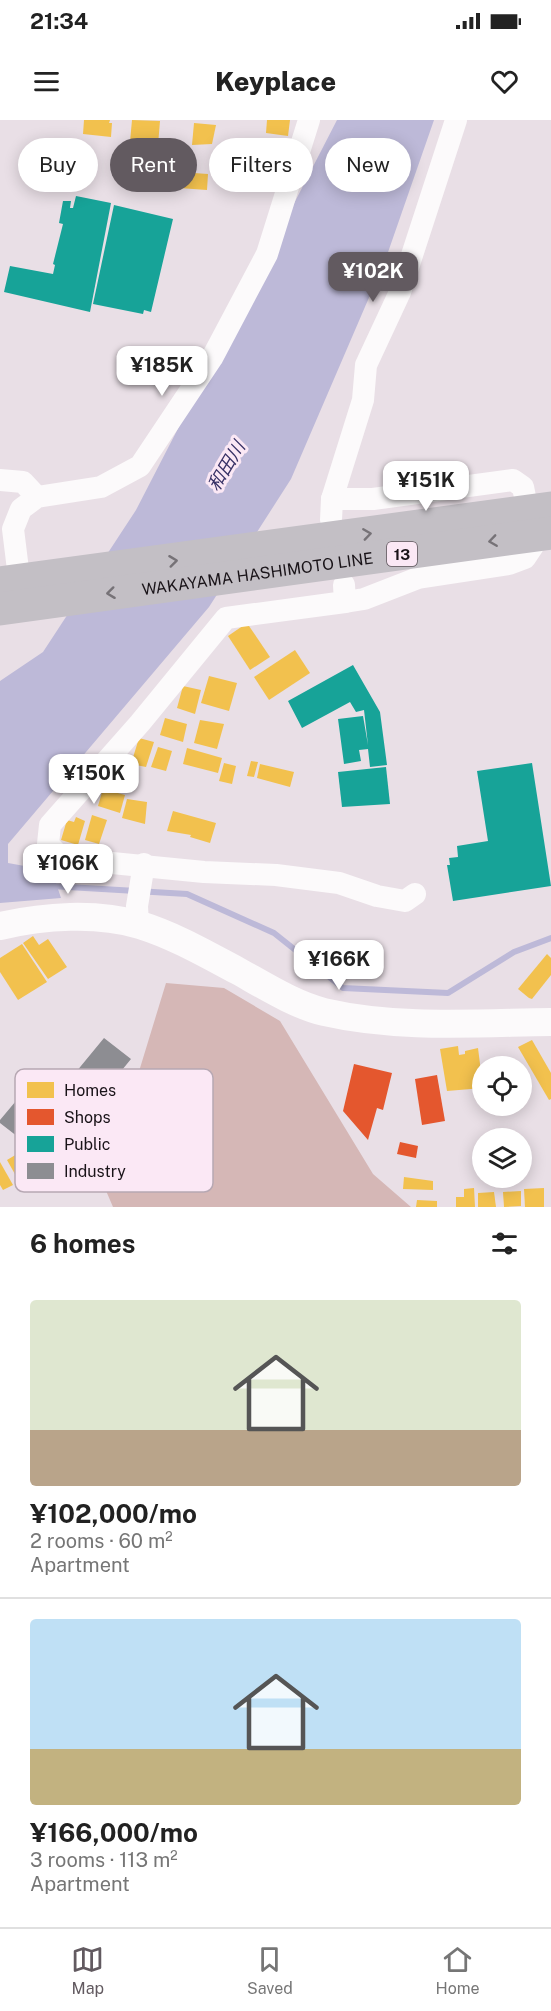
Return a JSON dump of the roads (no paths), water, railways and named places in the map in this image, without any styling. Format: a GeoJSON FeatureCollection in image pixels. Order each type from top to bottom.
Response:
{"type":"FeatureCollection","features":[{"type":"Feature","properties":{"kind":"main road","name":"WAKAYAMA HASHIMOTO LINE"},"geometry":{"type":"LineString","coordinates":[[14,596],[540,522]]}},
{"type":"Feature","properties":{"kind":"main road","name":"WAKAYAMA HASHIMOTO LINE"},"geometry":{"type":"LineString","coordinates":[[14,596],[52,576],[260,562]]}},
{"type":"Feature","properties":{"kind":"street"},"geometry":{"type":"LineString","coordinates":[[14,596],[13,529],[21,508],[37,496],[101,488],[140,466],[212,358],[267,254],[309,120]]}},
{"type":"Feature","properties":{"kind":"street"},"geometry":{"type":"LineString","coordinates":[[415,894],[405,901],[377,896],[339,883],[142,871],[61,858],[48,844],[50,825],[140,723],[226,618],[345,593],[364,599],[418,578],[509,564],[525,558],[533,546],[540,522],[523,487],[513,480],[374,499],[331,509],[363,400],[366,365],[400,292],[456,120]]}},
{"type":"Feature","properties":{"kind":"street"},"geometry":{"type":"LineString","coordinates":[[0,480],[23,482],[37,496]]}},
{"type":"Feature","properties":{"kind":"street"},"geometry":{"type":"LineString","coordinates":[[138,915],[142,871]]}},
{"type":"Feature","properties":{"kind":"street"},"geometry":{"type":"LineString","coordinates":[[0,926],[35,918],[138,915],[269,988],[323,1012],[407,1024],[551,1022]]}},
{"type":"Feature","properties":{"kind":"water"},"geometry":{"type":"Polygon","coordinates":[[[337,120],[434,120],[411,186],[411,138],[328,138],[337,120]]]}},
{"type":"Feature","properties":{"kind":"water","name":"和田川"},"geometry":{"type":"Polygon","coordinates":[[[325,143],[325,192],[409,192],[386,258],[291,479],[209,607],[8,844],[8,863],[52,871],[61,898],[0,903],[0,681],[43,652],[136,510],[300,192],[313,192],[313,167],[325,143]]]}},
{"type":"Feature","properties":{"kind":"waterway"},"geometry":{"type":"LineString","coordinates":[[51,886],[187,894],[274,933],[343,988],[448,993],[514,952],[551,938]]}}]}
